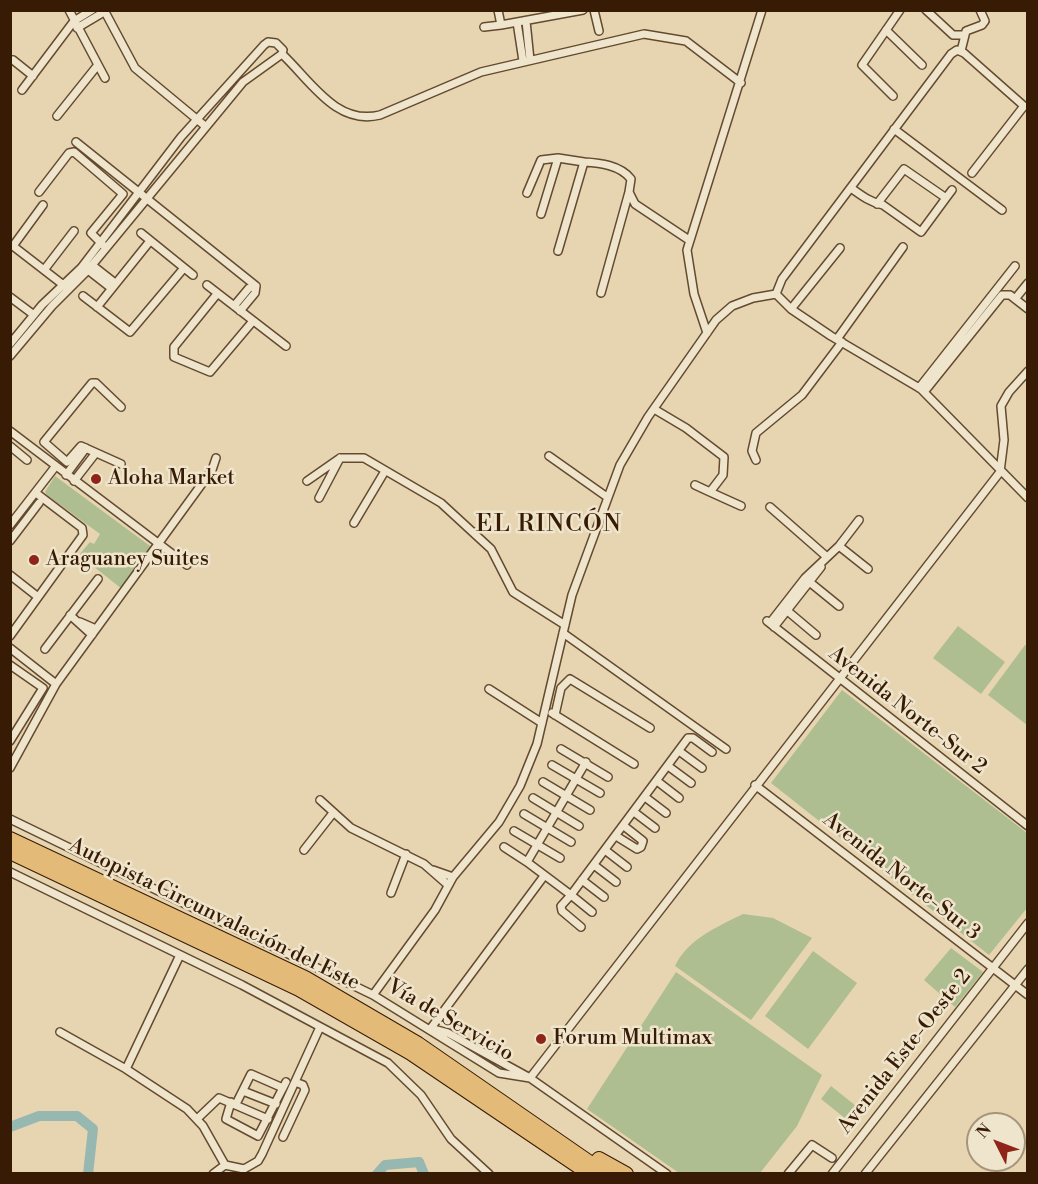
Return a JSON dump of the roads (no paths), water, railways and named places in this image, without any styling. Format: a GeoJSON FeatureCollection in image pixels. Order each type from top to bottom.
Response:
{"type":"FeatureCollection","features":[{"type":"Feature","properties":{"kind":"highway","name":"Autopista Circunvalación del Este"},"geometry":{"type":"LineString","coordinates":[[10,839],[305,978],[418,1044],[606,1173]]}},
{"type":"Feature","properties":{"kind":"highway","name":"Autopista Circunvalación del Este"},"geometry":{"type":"LineString","coordinates":[[10,852],[299,989],[411,1053],[590,1173]]}},
{"type":"Feature","properties":{"kind":"highway"},"geometry":{"type":"LineString","coordinates":[[546,1132],[626,1173]]}},
{"type":"Feature","properties":{"kind":"street"},"geometry":{"type":"LineString","coordinates":[[69,10],[105,78]]}},
{"type":"Feature","properties":{"kind":"street"},"geometry":{"type":"LineString","coordinates":[[22,90],[76,25],[92,10]]}},
{"type":"Feature","properties":{"kind":"street"},"geometry":{"type":"LineString","coordinates":[[498,10],[501,25]]}},
{"type":"Feature","properties":{"kind":"street"},"geometry":{"type":"LineString","coordinates":[[484,27],[583,10]]}},
{"type":"Feature","properties":{"kind":"street"},"geometry":{"type":"LineString","coordinates":[[594,10],[599,31]]}},
{"type":"Feature","properties":{"kind":"street"},"geometry":{"type":"LineString","coordinates":[[707,333],[699,315],[687,264],[689,240],[762,10]]}},
{"type":"Feature","properties":{"kind":"street"},"geometry":{"type":"LineString","coordinates":[[892,96],[862,65],[900,10]]}},
{"type":"Feature","properties":{"kind":"street"},"geometry":{"type":"LineString","coordinates":[[926,10],[953,35],[957,51],[1024,106],[972,173]]}},
{"type":"Feature","properties":{"kind":"street"},"geometry":{"type":"LineString","coordinates":[[776,294],[780,282],[894,129],[957,51],[963,35],[969,28],[982,25],[985,18],[980,10]]}},
{"type":"Feature","properties":{"kind":"street"},"geometry":{"type":"LineString","coordinates":[[76,25],[104,11],[131,63],[205,126]]}},
{"type":"Feature","properties":{"kind":"street"},"geometry":{"type":"LineString","coordinates":[[521,22],[527,60]]}},
{"type":"Feature","properties":{"kind":"street"},"geometry":{"type":"LineString","coordinates":[[886,30],[922,65]]}},
{"type":"Feature","properties":{"kind":"street"},"geometry":{"type":"LineString","coordinates":[[143,196],[151,174],[197,118],[268,42],[276,43],[283,50],[282,54],[333,106],[347,114],[364,117],[380,115],[481,72],[642,34],[664,35],[686,41],[741,82]]}},
{"type":"Feature","properties":{"kind":"street"},"geometry":{"type":"LineString","coordinates":[[953,35],[963,35]]}},
{"type":"Feature","properties":{"kind":"street"},"geometry":{"type":"LineString","coordinates":[[10,356],[143,196],[205,126],[253,73],[282,54]]}},
{"type":"Feature","properties":{"kind":"street"},"geometry":{"type":"LineString","coordinates":[[13,60],[33,76]]}},
{"type":"Feature","properties":{"kind":"street"},"geometry":{"type":"LineString","coordinates":[[57,116],[97,66]]}},
{"type":"Feature","properties":{"kind":"street"},"geometry":{"type":"LineString","coordinates":[[894,129],[1002,210]]}},
{"type":"Feature","properties":{"kind":"street"},"geometry":{"type":"LineString","coordinates":[[76,142],[256,286],[255,293],[237,309]]}},
{"type":"Feature","properties":{"kind":"street"},"geometry":{"type":"LineString","coordinates":[[39,192],[69,153],[74,153],[123,194],[91,233],[104,245]]}},
{"type":"Feature","properties":{"kind":"street"},"geometry":{"type":"LineString","coordinates":[[541,214],[558,158]]}},
{"type":"Feature","properties":{"kind":"street"},"geometry":{"type":"LineString","coordinates":[[527,193],[541,160],[558,158],[602,164],[631,178],[601,292]]}},
{"type":"Feature","properties":{"kind":"street"},"geometry":{"type":"LineString","coordinates":[[558,251],[584,162]]}},
{"type":"Feature","properties":{"kind":"street"},"geometry":{"type":"LineString","coordinates":[[878,204],[903,170],[946,198]]}},
{"type":"Feature","properties":{"kind":"street"},"geometry":{"type":"LineString","coordinates":[[851,188],[878,204],[919,235],[952,190]]}},
{"type":"Feature","properties":{"kind":"street"},"geometry":{"type":"LineString","coordinates":[[629,192],[636,205],[689,240]]}},
{"type":"Feature","properties":{"kind":"street"},"geometry":{"type":"LineString","coordinates":[[43,205],[14,246],[66,287]]}},
{"type":"Feature","properties":{"kind":"street"},"geometry":{"type":"LineString","coordinates":[[623,213],[636,205]]}},
{"type":"Feature","properties":{"kind":"street"},"geometry":{"type":"LineString","coordinates":[[44,270],[74,231]]}},
{"type":"Feature","properties":{"kind":"street"},"geometry":{"type":"LineString","coordinates":[[141,234],[193,275]]}},
{"type":"Feature","properties":{"kind":"street"},"geometry":{"type":"LineString","coordinates":[[97,307],[150,241]]}},
{"type":"Feature","properties":{"kind":"street"},"geometry":{"type":"LineString","coordinates":[[10,344],[34,315],[90,267],[104,245]]}},
{"type":"Feature","properties":{"kind":"street"},"geometry":{"type":"LineString","coordinates":[[756,460],[752,451],[756,433],[806,392],[903,247]]}},
{"type":"Feature","properties":{"kind":"street"},"geometry":{"type":"LineString","coordinates":[[791,309],[840,248]]}},
{"type":"Feature","properties":{"kind":"street"},"geometry":{"type":"LineString","coordinates":[[921,390],[1015,266]]}},
{"type":"Feature","properties":{"kind":"street"},"geometry":{"type":"LineString","coordinates":[[90,267],[113,286]]}},
{"type":"Feature","properties":{"kind":"street"},"geometry":{"type":"LineString","coordinates":[[83,296],[130,332],[184,268]]}},
{"type":"Feature","properties":{"kind":"street"},"geometry":{"type":"LineString","coordinates":[[1015,299],[1028,283]]}},
{"type":"Feature","properties":{"kind":"street"},"geometry":{"type":"LineString","coordinates":[[207,285],[286,346]]}},
{"type":"Feature","properties":{"kind":"street"},"geometry":{"type":"LineString","coordinates":[[217,294],[174,348],[172,353],[174,357],[210,372],[253,321]]}},
{"type":"Feature","properties":{"kind":"street"},"geometry":{"type":"LineString","coordinates":[[776,294],[791,309],[839,341],[921,390],[951,423],[990,457],[1000,472],[1028,498]]}},
{"type":"Feature","properties":{"kind":"street"},"geometry":{"type":"LineString","coordinates":[[373,995],[435,910],[453,877],[499,822],[520,786],[537,744],[572,595],[620,465],[654,409],[707,333],[732,306],[753,298],[776,294]]}},
{"type":"Feature","properties":{"kind":"street"},"geometry":{"type":"LineString","coordinates":[[921,390],[1002,295],[1015,299],[1028,309]]}},
{"type":"Feature","properties":{"kind":"street"},"geometry":{"type":"LineString","coordinates":[[11,298],[34,315]]}},
{"type":"Feature","properties":{"kind":"street"},"geometry":{"type":"LineString","coordinates":[[544,876],[431,1028],[448,1033],[530,1078],[1000,472],[1004,440],[1001,406],[1008,392],[1028,371]]}},
{"type":"Feature","properties":{"kind":"street"},"geometry":{"type":"LineString","coordinates":[[121,408],[96,383],[92,383],[44,442],[67,462],[81,446],[121,464]]}},
{"type":"Feature","properties":{"kind":"street"},"geometry":{"type":"LineString","coordinates":[[654,409],[686,428],[724,457],[723,475],[710,492]]}},
{"type":"Feature","properties":{"kind":"street"},"geometry":{"type":"LineString","coordinates":[[11,431],[66,476],[187,565]]}},
{"type":"Feature","properties":{"kind":"street"},"geometry":{"type":"LineString","coordinates":[[10,446],[27,460]]}},
{"type":"Feature","properties":{"kind":"street"},"geometry":{"type":"LineString","coordinates":[[66,476],[86,448]]}},
{"type":"Feature","properties":{"kind":"street"},"geometry":{"type":"LineString","coordinates":[[74,481],[95,454]]}},
{"type":"Feature","properties":{"kind":"street"},"geometry":{"type":"LineString","coordinates":[[307,481],[340,458],[357,456],[385,471],[441,503],[491,549],[513,592],[565,625]]}},
{"type":"Feature","properties":{"kind":"street"},"geometry":{"type":"LineString","coordinates":[[549,456],[607,497]]}},
{"type":"Feature","properties":{"kind":"street"},"geometry":{"type":"LineString","coordinates":[[10,768],[56,684],[212,470],[216,458]]}},
{"type":"Feature","properties":{"kind":"street"},"geometry":{"type":"LineString","coordinates":[[319,498],[340,458]]}},
{"type":"Feature","properties":{"kind":"street"},"geometry":{"type":"LineString","coordinates":[[10,525],[55,467]]}},
{"type":"Feature","properties":{"kind":"street"},"geometry":{"type":"LineString","coordinates":[[354,523],[385,471]]}},
{"type":"Feature","properties":{"kind":"street"},"geometry":{"type":"LineString","coordinates":[[696,485],[741,506]]}},
{"type":"Feature","properties":{"kind":"street"},"geometry":{"type":"LineString","coordinates":[[10,636],[79,541],[83,532],[36,493]]}},
{"type":"Feature","properties":{"kind":"street"},"geometry":{"type":"LineString","coordinates":[[10,541],[39,503]]}},
{"type":"Feature","properties":{"kind":"street"},"geometry":{"type":"LineString","coordinates":[[771,507],[827,557]]}},
{"type":"Feature","properties":{"kind":"street"},"geometry":{"type":"LineString","coordinates":[[816,635],[784,608],[859,520]]}},
{"type":"Feature","properties":{"kind":"street"},"geometry":{"type":"LineString","coordinates":[[839,546],[868,569]]}},
{"type":"Feature","properties":{"kind":"street"},"geometry":{"type":"LineString","coordinates":[[10,575],[38,597]]}},
{"type":"Feature","properties":{"kind":"street"},"geometry":{"type":"LineString","coordinates":[[45,649],[98,579]]}},
{"type":"Feature","properties":{"kind":"street"},"geometry":{"type":"LineString","coordinates":[[807,580],[839,606]]}},
{"type":"Feature","properties":{"kind":"street","name":"Avenida Norte-Sur 2"},"geometry":{"type":"LineString","coordinates":[[784,608],[770,623],[839,680],[1028,826]]}},
{"type":"Feature","properties":{"kind":"street"},"geometry":{"type":"LineString","coordinates":[[70,615],[80,622],[81,627],[94,632]]}},
{"type":"Feature","properties":{"kind":"street"},"geometry":{"type":"LineString","coordinates":[[563,633],[726,749]]}},
{"type":"Feature","properties":{"kind":"street"},"geometry":{"type":"LineString","coordinates":[[10,648],[56,684]]}},
{"type":"Feature","properties":{"kind":"street"},"geometry":{"type":"LineString","coordinates":[[10,665],[43,688],[10,741]]}},
{"type":"Feature","properties":{"kind":"street"},"geometry":{"type":"LineString","coordinates":[[555,715],[561,688],[570,679],[650,728]]}},
{"type":"Feature","properties":{"kind":"street"},"geometry":{"type":"LineString","coordinates":[[489,689],[542,723]]}},
{"type":"Feature","properties":{"kind":"street"},"geometry":{"type":"LineString","coordinates":[[40,693],[49,698]]}},
{"type":"Feature","properties":{"kind":"street"},"geometry":{"type":"LineString","coordinates":[[545,710],[634,764]]}},
{"type":"Feature","properties":{"kind":"street"},"geometry":{"type":"LineString","coordinates":[[581,927],[560,909],[690,737],[712,752]]}},
{"type":"Feature","properties":{"kind":"street"},"geometry":{"type":"LineString","coordinates":[[561,749],[608,777]]}},
{"type":"Feature","properties":{"kind":"street"},"geometry":{"type":"LineString","coordinates":[[679,751],[702,768]]}},
{"type":"Feature","properties":{"kind":"street"},"geometry":{"type":"LineString","coordinates":[[527,862],[586,762]]}},
{"type":"Feature","properties":{"kind":"street"},"geometry":{"type":"LineString","coordinates":[[552,765],[600,793]]}},
{"type":"Feature","properties":{"kind":"street"},"geometry":{"type":"LineString","coordinates":[[668,766],[691,783]]}},
{"type":"Feature","properties":{"kind":"street"},"geometry":{"type":"LineString","coordinates":[[657,781],[679,798]]}},
{"type":"Feature","properties":{"kind":"street"},"geometry":{"type":"LineString","coordinates":[[543,782],[590,810]]}},
{"type":"Feature","properties":{"kind":"street","name":"Avenida Norte-Sur 3"},"geometry":{"type":"LineString","coordinates":[[755,785],[1028,995]]}},
{"type":"Feature","properties":{"kind":"street"},"geometry":{"type":"LineString","coordinates":[[645,797],[666,813]]}},
{"type":"Feature","properties":{"kind":"street"},"geometry":{"type":"LineString","coordinates":[[533,798],[579,826]]}},
{"type":"Feature","properties":{"kind":"street"},"geometry":{"type":"LineString","coordinates":[[320,800],[362,835],[406,854],[433,870],[453,877]]}},
{"type":"Feature","properties":{"kind":"street"},"geometry":{"type":"LineString","coordinates":[[634,812],[655,828]]}},
{"type":"Feature","properties":{"kind":"street"},"geometry":{"type":"LineString","coordinates":[[304,850],[333,813]]}},
{"type":"Feature","properties":{"kind":"street"},"geometry":{"type":"LineString","coordinates":[[524,814],[571,842]]}},
{"type":"Feature","properties":{"kind":"street","name":"Vía de Servicio"},"geometry":{"type":"LineString","coordinates":[[10,819],[373,995],[431,1028],[441,1038],[500,1073],[530,1078],[667,1173]]}},
{"type":"Feature","properties":{"kind":"street"},"geometry":{"type":"LineString","coordinates":[[616,836],[637,849],[641,847],[643,841],[624,826]]}},
{"type":"Feature","properties":{"kind":"street"},"geometry":{"type":"LineString","coordinates":[[514,831],[560,858]]}},
{"type":"Feature","properties":{"kind":"street"},"geometry":{"type":"LineString","coordinates":[[504,847],[592,912]]}},
{"type":"Feature","properties":{"kind":"street"},"geometry":{"type":"LineString","coordinates":[[605,850],[627,867]]}},
{"type":"Feature","properties":{"kind":"street"},"geometry":{"type":"LineString","coordinates":[[391,894],[406,854]]}},
{"type":"Feature","properties":{"kind":"street"},"geometry":{"type":"LineString","coordinates":[[594,865],[616,882]]}},
{"type":"Feature","properties":{"kind":"street"},"geometry":{"type":"LineString","coordinates":[[433,870],[448,885]]}},
{"type":"Feature","properties":{"kind":"street"},"geometry":{"type":"LineString","coordinates":[[10,872],[180,955],[388,1063],[421,1095],[451,1139],[489,1173]]}},
{"type":"Feature","properties":{"kind":"street"},"geometry":{"type":"LineString","coordinates":[[582,880],[604,897]]}},
{"type":"Feature","properties":{"kind":"street","name":"Avenida Este-Oeste 2"},"geometry":{"type":"LineString","coordinates":[[832,1173],[1028,923]]}},
{"type":"Feature","properties":{"kind":"street"},"geometry":{"type":"LineString","coordinates":[[126,1069],[180,955]]}},
{"type":"Feature","properties":{"kind":"street","name":"Avenida Este-Oeste 2"},"geometry":{"type":"LineString","coordinates":[[865,1173],[1028,969]]}},
{"type":"Feature","properties":{"kind":"street"},"geometry":{"type":"LineString","coordinates":[[213,1173],[225,1165],[244,1168],[258,1161],[320,1027]]}},
{"type":"Feature","properties":{"kind":"street"},"geometry":{"type":"LineString","coordinates":[[60,1032],[126,1069],[173,1099],[197,1119],[225,1165]]}},
{"type":"Feature","properties":{"kind":"street"},"geometry":{"type":"LineString","coordinates":[[484,1065],[492,1059]]}},
{"type":"Feature","properties":{"kind":"street"},"geometry":{"type":"LineString","coordinates":[[251,1074],[284,1085],[261,1133],[255,1135],[226,1119],[243,1090],[251,1074]]}},
{"type":"Feature","properties":{"kind":"street"},"geometry":{"type":"LineString","coordinates":[[284,1137],[305,1090],[303,1085],[295,1082]]}},
{"type":"Feature","properties":{"kind":"street"},"geometry":{"type":"LineString","coordinates":[[243,1090],[276,1104]]}},
{"type":"Feature","properties":{"kind":"street"},"geometry":{"type":"LineString","coordinates":[[197,1119],[217,1099],[234,1103],[268,1119]]}},
{"type":"Feature","properties":{"kind":"street"},"geometry":{"type":"LineString","coordinates":[[788,1173],[812,1145],[832,1158]]}},
{"type":"Feature","properties":{"kind":"waterway"},"geometry":{"type":"LineString","coordinates":[[10,1127],[39,1116],[77,1116],[93,1129],[88,1174]]}},
{"type":"Feature","properties":{"kind":"waterway"},"geometry":{"type":"LineString","coordinates":[[377,1174],[385,1165],[419,1162],[424,1174]]}},
{"type":"Feature","properties":{"kind":"place","name":"Aloha Market"},"geometry":{"type":"Point","coordinates":[96,479]}},
{"type":"Feature","properties":{"kind":"place","name":"Araguaney Suites"},"geometry":{"type":"Point","coordinates":[34,560]}},
{"type":"Feature","properties":{"kind":"place","name":"Forum Multimax"},"geometry":{"type":"Point","coordinates":[541,1039]}},
{"type":"Feature","properties":{"kind":"district","name":"EL RINCÓN"},"geometry":{"type":"Point","coordinates":[549,525]}}]}
